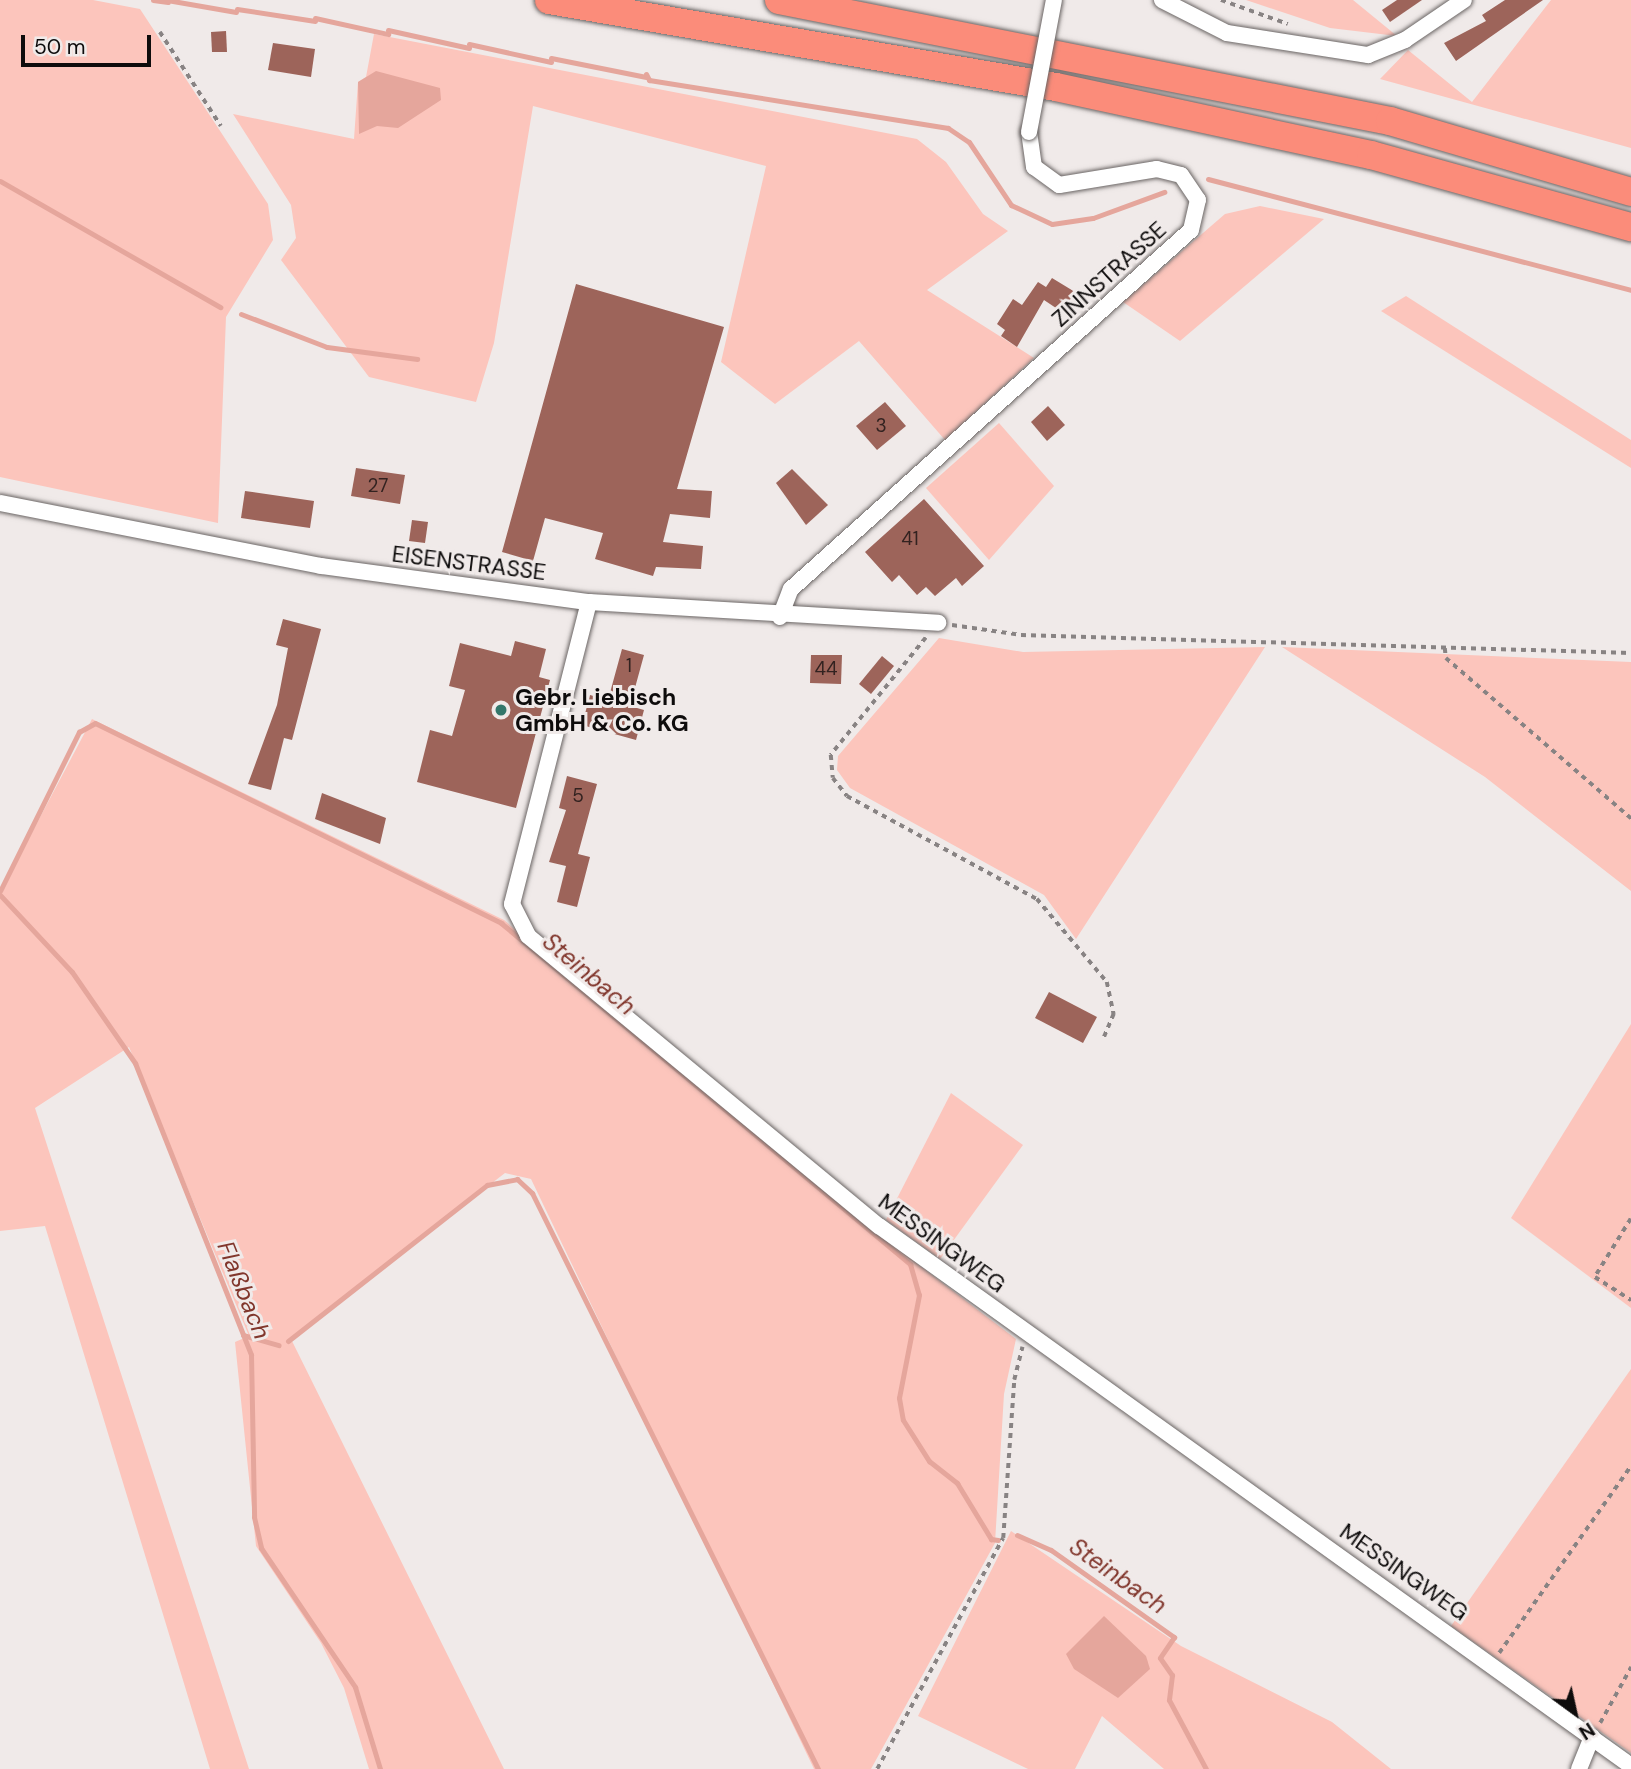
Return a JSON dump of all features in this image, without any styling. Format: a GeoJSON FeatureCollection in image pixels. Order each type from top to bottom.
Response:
{"type":"FeatureCollection","features":[{"type":"Feature","properties":{"kind":"highway"},"geometry":{"type":"LineString","coordinates":[[549,0],[1056,87],[1371,155],[1631,227]]}},
{"type":"Feature","properties":{"kind":"highway"},"geometry":{"type":"LineString","coordinates":[[779,0],[1390,121],[1631,192]]}},
{"type":"Feature","properties":{"kind":"street","name":"ZINNSTRASSE"},"geometry":{"type":"LineString","coordinates":[[780,617],[790,589],[1191,230],[1198,200],[1181,175],[1157,169],[1059,185],[1034,167],[1029,132],[1054,0]]}},
{"type":"Feature","properties":{"kind":"street"},"geometry":{"type":"LineString","coordinates":[[1162,0],[1227,33],[1368,55],[1405,40],[1464,0]]}},
{"type":"Feature","properties":{"kind":"street","name":"EISENSTRASSE"},"geometry":{"type":"LineString","coordinates":[[0,503],[321,566],[589,601],[780,617],[938,623]]}},
{"type":"Feature","properties":{"kind":"street","name":"MESSINGWEG"},"geometry":{"type":"LineString","coordinates":[[589,601],[512,904],[516,918],[528,936],[879,1226],[1493,1663],[1631,1766]]}},
{"type":"Feature","properties":{"kind":"street"},"geometry":{"type":"LineString","coordinates":[[1579,1769],[1592,1737]]}},
{"type":"Feature","properties":{"kind":"path"},"geometry":{"type":"LineString","coordinates":[[1221,0],[1293,26]]}},
{"type":"Feature","properties":{"kind":"path"},"geometry":{"type":"LineString","coordinates":[[159,32],[221,126]]}},
{"type":"Feature","properties":{"kind":"path"},"geometry":{"type":"LineString","coordinates":[[1104,1037],[1114,1014],[1107,982],[1037,899],[847,796],[833,778],[831,755],[938,623],[1021,635],[1631,653]]}},
{"type":"Feature","properties":{"kind":"path"},"geometry":{"type":"LineString","coordinates":[[1445,648],[1446,658],[1631,818]]}},
{"type":"Feature","properties":{"kind":"path"},"geometry":{"type":"LineString","coordinates":[[1631,1219],[1595,1277],[1631,1300]]}},
{"type":"Feature","properties":{"kind":"path"},"geometry":{"type":"LineString","coordinates":[[877,1769],[1003,1538],[1014,1381],[1026,1331]]}},
{"type":"Feature","properties":{"kind":"path"},"geometry":{"type":"LineString","coordinates":[[1493,1663],[1631,1466]]}},
{"type":"Feature","properties":{"kind":"path"},"geometry":{"type":"LineString","coordinates":[[1592,1737],[1631,1667]]}},
{"type":"Feature","properties":{"kind":"shaded area"},"geometry":{"type":"Polygon","coordinates":[[[0,0],[93,0],[140,9],[268,204],[273,240],[226,317],[218,523],[0,477],[0,0]]]}},
{"type":"Feature","properties":{"kind":"shaded area"},"geometry":{"type":"Polygon","coordinates":[[[1246,0],[1353,0],[1397,36],[1330,28],[1246,0]]]}},
{"type":"Feature","properties":{"kind":"shaded area"},"geometry":{"type":"Polygon","coordinates":[[[1551,0],[1631,0],[1631,148],[1380,79],[1408,50],[1472,102],[1551,0]]]}},
{"type":"Feature","properties":{"kind":"shaded area"},"geometry":{"type":"Polygon","coordinates":[[[374,34],[917,139],[946,162],[983,214],[1008,231],[927,290],[1034,358],[945,440],[859,341],[775,404],[721,362],[766,166],[533,106],[494,343],[476,402],[369,377],[281,260],[296,238],[291,205],[233,114],[354,139],[358,82],[366,77],[374,34]]]}},
{"type":"Feature","properties":{"kind":"shaded area"},"geometry":{"type":"Polygon","coordinates":[[[376,71],[440,88],[441,100],[398,128],[377,126],[359,134],[358,82],[376,71]]]}},
{"type":"Feature","properties":{"kind":"shaded area"},"geometry":{"type":"Polygon","coordinates":[[[1260,206],[1324,219],[1180,341],[1123,302],[1225,214],[1260,206]]]}},
{"type":"Feature","properties":{"kind":"shaded area"},"geometry":{"type":"Polygon","coordinates":[[[1406,296],[1631,440],[1631,468],[1381,311],[1406,296]]]}},
{"type":"Feature","properties":{"kind":"shaded area"},"geometry":{"type":"Polygon","coordinates":[[[999,423],[1054,486],[989,560],[926,488],[999,423]]]}},
{"type":"Feature","properties":{"kind":"shaded area"},"geometry":{"type":"Polygon","coordinates":[[[939,638],[1023,652],[1265,647],[1076,939],[1044,895],[850,788],[837,770],[838,756],[939,638]]]}},
{"type":"Feature","properties":{"kind":"shaded area"},"geometry":{"type":"Polygon","coordinates":[[[1282,647],[1631,662],[1631,891],[1485,777],[1282,647]]]}},
{"type":"Feature","properties":{"kind":"shaded area"},"geometry":{"type":"Polygon","coordinates":[[[92,719],[504,920],[856,1217],[1016,1339],[1004,1394],[995,1543],[871,1769],[814,1769],[531,1179],[505,1173],[291,1339],[504,1769],[369,1769],[344,1688],[321,1643],[256,1546],[235,1342],[249,1336],[129,1047],[35,1108],[249,1769],[210,1769],[45,1226],[0,1231],[0,893],[92,719]]]}},
{"type":"Feature","properties":{"kind":"shaded area"},"geometry":{"type":"Polygon","coordinates":[[[1631,1024],[1631,1308],[1511,1218],[1631,1024]]]}},
{"type":"Feature","properties":{"kind":"shaded area"},"geometry":{"type":"Polygon","coordinates":[[[951,1093],[1023,1145],[940,1259],[886,1220],[951,1093]]]}},
{"type":"Feature","properties":{"kind":"shaded area"},"geometry":{"type":"Polygon","coordinates":[[[1631,1369],[1631,1753],[1451,1626],[1631,1369]]]}},
{"type":"Feature","properties":{"kind":"shaded area"},"geometry":{"type":"Polygon","coordinates":[[[1011,1531],[1181,1646],[1332,1722],[1391,1769],[1164,1769],[1102,1716],[1075,1769],[1028,1769],[918,1716],[1011,1531]]]}},
{"type":"Feature","properties":{"kind":"shaded area"},"geometry":{"type":"Polygon","coordinates":[[[1104,1616],[1146,1656],[1150,1669],[1118,1698],[1074,1669],[1066,1654],[1104,1616]]]}},
{"type":"Feature","properties":{"kind":"building"},"geometry":{"type":"Polygon","coordinates":[[[1397,0],[1422,0],[1390,22],[1382,10],[1397,0]]]}},
{"type":"Feature","properties":{"kind":"building"},"geometry":{"type":"Polygon","coordinates":[[[1505,0],[1543,0],[1456,61],[1444,43],[1486,21],[1482,15],[1505,0]]]}},
{"type":"Feature","properties":{"kind":"building"},"geometry":{"type":"Polygon","coordinates":[[[226,31],[227,52],[212,52],[211,32],[226,31]]]}},
{"type":"Feature","properties":{"kind":"building"},"geometry":{"type":"Polygon","coordinates":[[[273,43],[315,49],[311,77],[268,70],[273,43]]]}},
{"type":"Feature","properties":{"kind":"building"},"geometry":{"type":"Polygon","coordinates":[[[1052,278],[1075,292],[1062,312],[1044,300],[1017,347],[1001,336],[1005,330],[997,324],[1013,299],[1022,305],[1038,282],[1046,287],[1052,278]]]}},
{"type":"Feature","properties":{"kind":"building"},"geometry":{"type":"Polygon","coordinates":[[[576,284],[724,327],[677,489],[712,491],[710,518],[670,514],[663,542],[703,546],[701,569],[656,567],[653,576],[595,559],[603,533],[545,518],[533,561],[502,552],[576,284]]]}},
{"type":"Feature","properties":{"kind":"building"},"geometry":{"type":"Polygon","coordinates":[[[885,402],[906,426],[877,450],[856,426],[885,402]]]}},
{"type":"Feature","properties":{"kind":"building"},"geometry":{"type":"Polygon","coordinates":[[[1048,406],[1065,425],[1047,441],[1031,422],[1048,406]]]}},
{"type":"Feature","properties":{"kind":"building"},"geometry":{"type":"Polygon","coordinates":[[[356,468],[405,475],[400,504],[351,496],[356,468]]]}},
{"type":"Feature","properties":{"kind":"building"},"geometry":{"type":"Polygon","coordinates":[[[792,469],[828,505],[806,525],[776,483],[792,469]]]}},
{"type":"Feature","properties":{"kind":"building"},"geometry":{"type":"Polygon","coordinates":[[[245,491],[314,501],[310,528],[241,518],[245,491]]]}},
{"type":"Feature","properties":{"kind":"building"},"geometry":{"type":"Polygon","coordinates":[[[924,499],[984,566],[962,586],[956,578],[935,596],[926,587],[917,595],[899,575],[892,582],[865,552],[924,499]]]}},
{"type":"Feature","properties":{"kind":"building"},"geometry":{"type":"Polygon","coordinates":[[[412,520],[428,522],[425,543],[409,541],[412,520]]]}},
{"type":"Feature","properties":{"kind":"building"},"geometry":{"type":"Polygon","coordinates":[[[283,619],[321,629],[292,740],[284,738],[271,790],[248,784],[277,705],[288,648],[276,645],[283,619]]]}},
{"type":"Feature","properties":{"kind":"building","name":"Gebr. Liebisch GmbH & Co. KG"},"geometry":{"type":"Polygon","coordinates":[[[515,641],[546,649],[539,677],[550,680],[516,808],[417,782],[430,730],[452,736],[465,690],[449,686],[460,643],[511,656],[515,641]]]}},
{"type":"Feature","properties":{"kind":"building"},"geometry":{"type":"Polygon","coordinates":[[[622,649],[644,655],[630,706],[644,710],[636,740],[582,725],[590,695],[608,700],[622,649]]]}},
{"type":"Feature","properties":{"kind":"building"},"geometry":{"type":"Polygon","coordinates":[[[811,655],[842,655],[841,684],[810,683],[811,655]]]}},
{"type":"Feature","properties":{"kind":"building"},"geometry":{"type":"Polygon","coordinates":[[[882,656],[894,666],[871,694],[859,684],[882,656]]]}},
{"type":"Feature","properties":{"kind":"building"},"geometry":{"type":"Polygon","coordinates":[[[567,776],[597,784],[578,854],[590,857],[577,907],[557,902],[566,866],[549,862],[566,810],[559,808],[567,776]]]}},
{"type":"Feature","properties":{"kind":"building"},"geometry":{"type":"Polygon","coordinates":[[[322,793],[386,818],[380,844],[315,819],[322,793]]]}},
{"type":"Feature","properties":{"kind":"building"},"geometry":{"type":"Polygon","coordinates":[[[1049,992],[1097,1017],[1083,1043],[1035,1018],[1049,992]]]}},
{"type":"Feature","properties":{"kind":"waterway"},"geometry":{"type":"LineString","coordinates":[[153,0],[168,2]]}},
{"type":"Feature","properties":{"kind":"waterway"},"geometry":{"type":"LineString","coordinates":[[167,0],[236,12]]}},
{"type":"Feature","properties":{"kind":"waterway"},"geometry":{"type":"LineString","coordinates":[[237,9],[315,21]]}},
{"type":"Feature","properties":{"kind":"waterway"},"geometry":{"type":"LineString","coordinates":[[315,18],[388,34]]}},
{"type":"Feature","properties":{"kind":"waterway"},"geometry":{"type":"LineString","coordinates":[[388,30],[469,48]]}},
{"type":"Feature","properties":{"kind":"waterway"},"geometry":{"type":"LineString","coordinates":[[469,44],[551,62]]}},
{"type":"Feature","properties":{"kind":"waterway"},"geometry":{"type":"LineString","coordinates":[[551,58],[646,77]]}},
{"type":"Feature","properties":{"kind":"waterway"},"geometry":{"type":"LineString","coordinates":[[646,74],[649,80],[948,128],[969,142],[1011,205],[1052,224],[1093,218],[1164,192]]}},
{"type":"Feature","properties":{"kind":"waterway"},"geometry":{"type":"LineString","coordinates":[[1208,179],[1631,290]]}},
{"type":"Feature","properties":{"kind":"waterway"},"geometry":{"type":"LineString","coordinates":[[0,181],[220,307]]}},
{"type":"Feature","properties":{"kind":"waterway"},"geometry":{"type":"LineString","coordinates":[[241,314],[327,347],[417,359]]}},
{"type":"Feature","properties":{"kind":"waterway","name":"Steinbach"},"geometry":{"type":"LineString","coordinates":[[0,891],[79,732],[95,723],[501,923],[910,1264],[919,1295],[899,1398],[903,1420],[929,1461],[957,1483],[991,1539],[998,1540]]}},
{"type":"Feature","properties":{"kind":"waterway","name":"Flaßbach"},"geometry":{"type":"LineString","coordinates":[[0,895],[72,972],[135,1063],[251,1355],[254,1517],[261,1548],[355,1687],[380,1769]]}},
{"type":"Feature","properties":{"kind":"waterway"},"geometry":{"type":"LineString","coordinates":[[288,1341],[487,1185],[517,1179],[532,1193],[818,1769]]}},
{"type":"Feature","properties":{"kind":"waterway"},"geometry":{"type":"LineString","coordinates":[[243,1335],[279,1345]]}},
{"type":"Feature","properties":{"kind":"waterway","name":"Steinbach"},"geometry":{"type":"LineString","coordinates":[[1017,1535],[1051,1550],[1174,1637],[1160,1658],[1172,1675],[1169,1700],[1206,1769]]}},
{"type":"Feature","properties":{"kind":"place","name":"Gebr. Liebisch GmbH & Co. KG"},"geometry":{"type":"Point","coordinates":[501,710]}}]}
